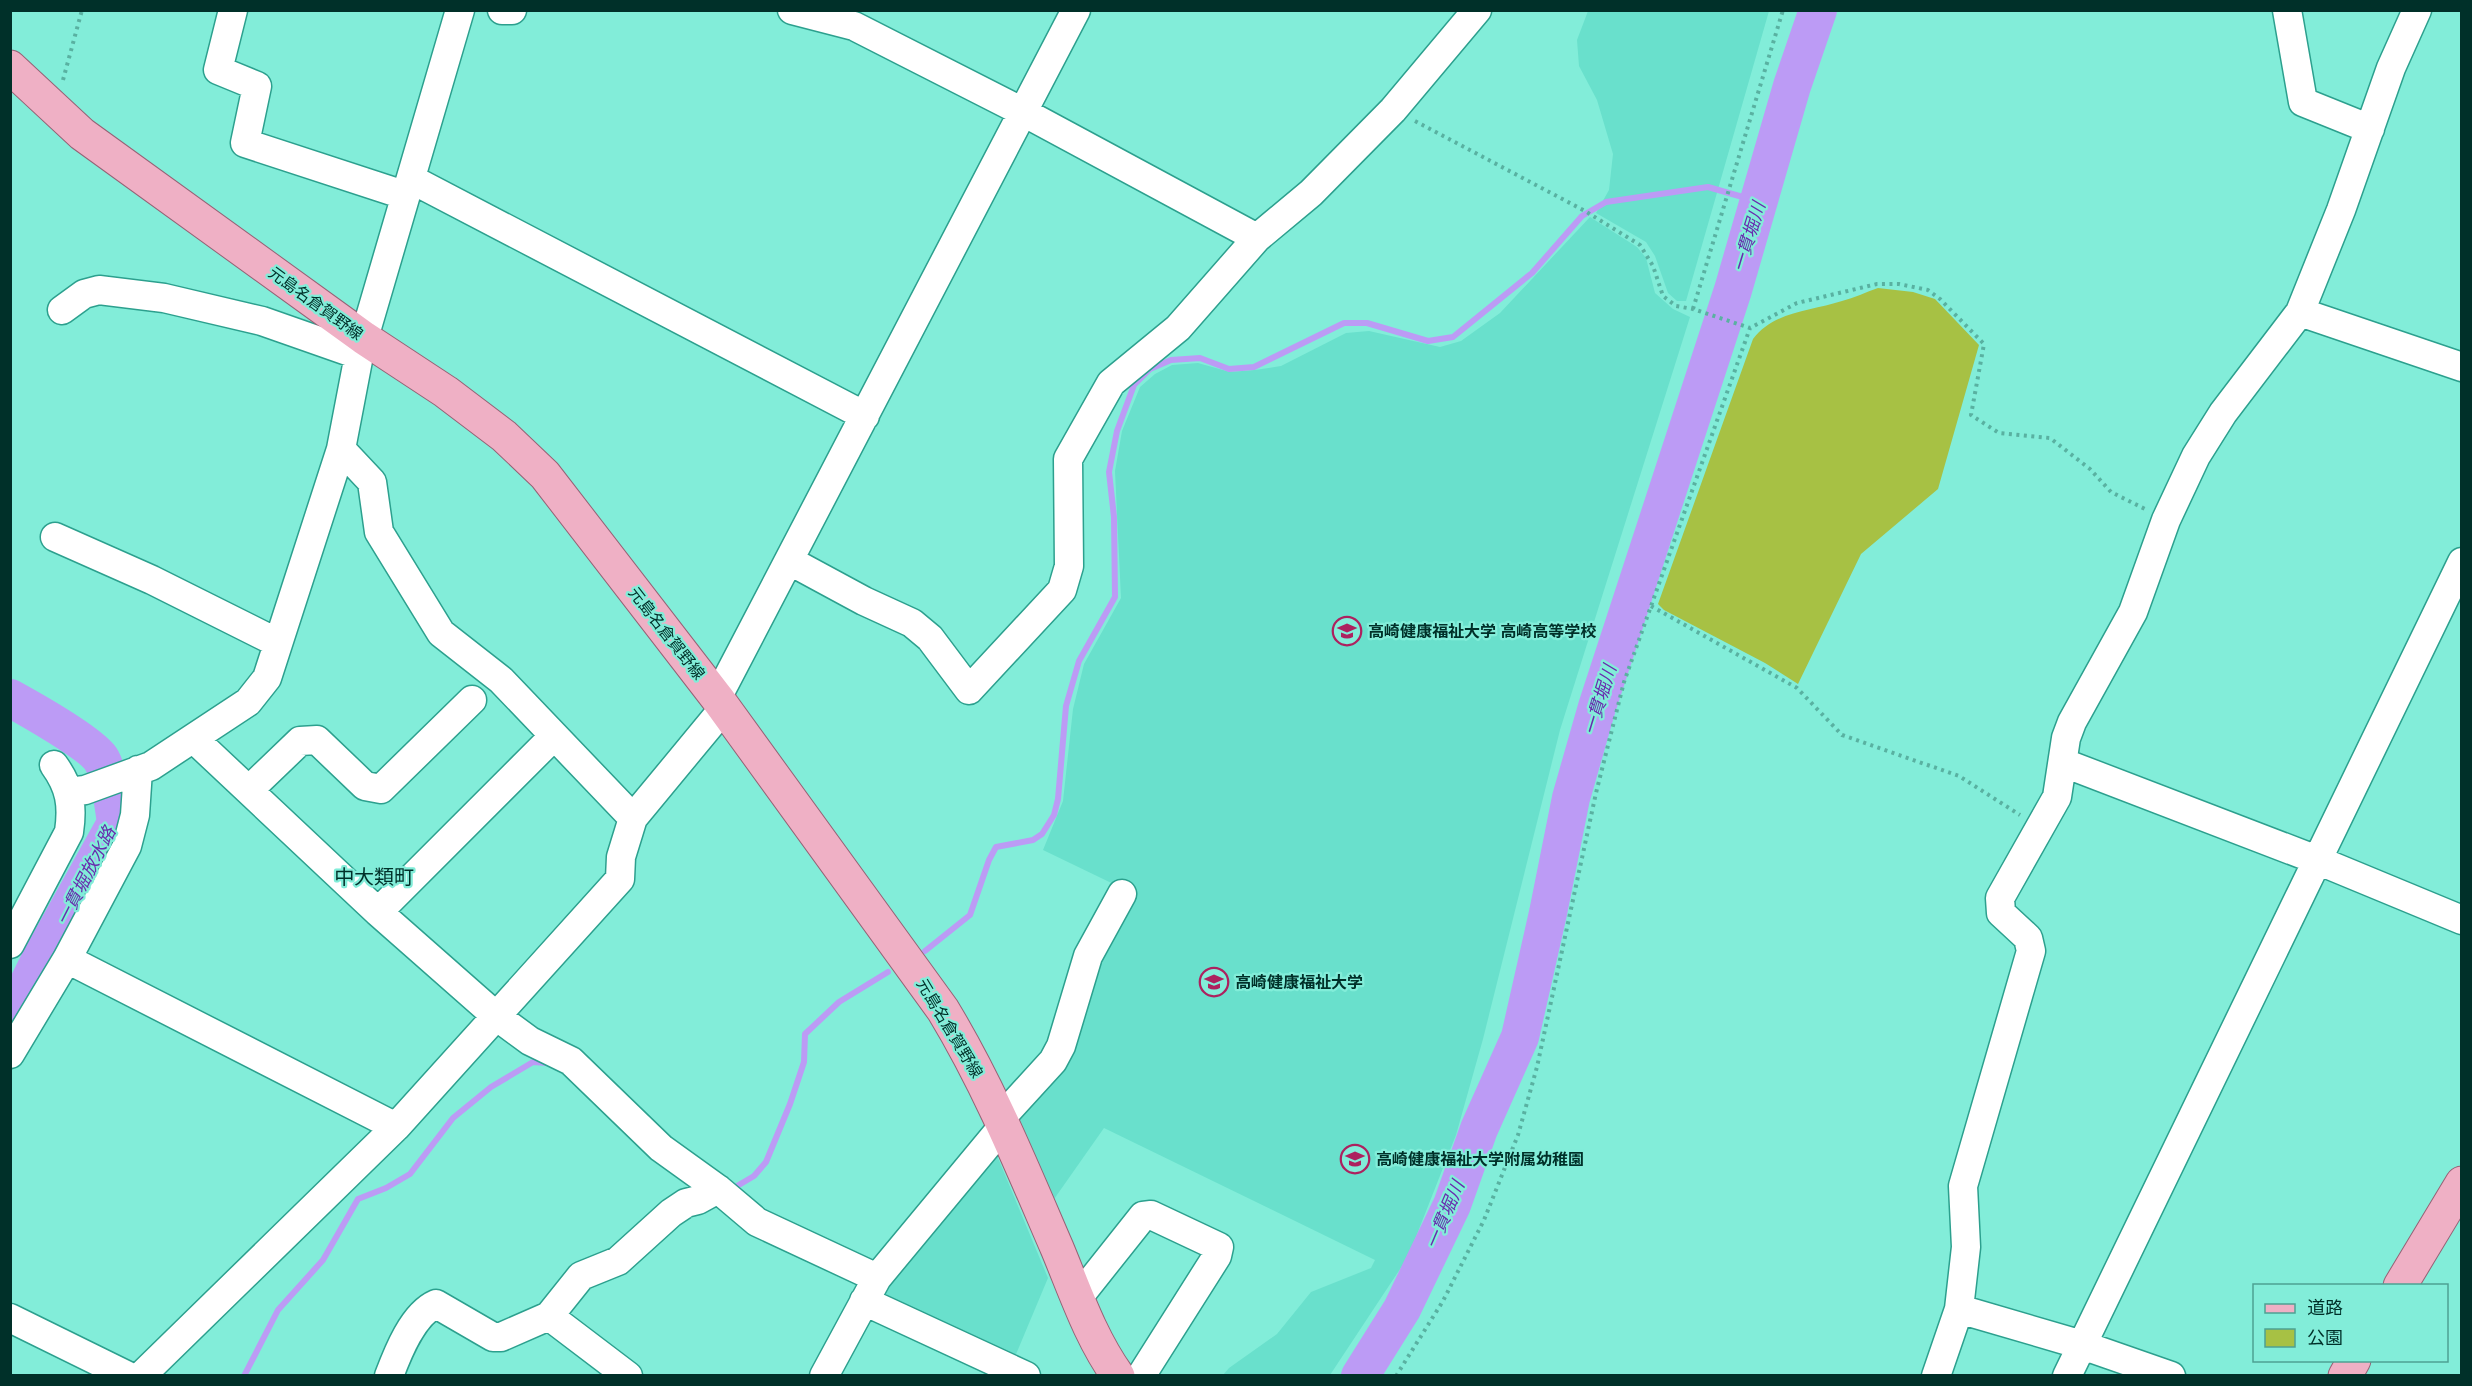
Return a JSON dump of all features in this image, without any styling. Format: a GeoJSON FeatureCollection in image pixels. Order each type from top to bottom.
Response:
{"type":"FeatureCollection","features":[{"type":"Feature","properties":{"kind":"main road","name":"元島名倉賀野線"},"geometry":{"type":"LineString","coordinates":[[10,67],[82,134],[362,346],[446,392],[495,429],[545,475],[720,703],[943,1010],[969,1052],[1002,1122],[1077,1299],[1104,1354],[1118,1376]]}},
{"type":"Feature","properties":{"kind":"main road"},"geometry":{"type":"LineString","coordinates":[[2401,1284],[2462,1182]]}},
{"type":"Feature","properties":{"kind":"main road"},"geometry":{"type":"LineString","coordinates":[[2345,1376],[2353,1362]]}},
{"type":"Feature","properties":{"kind":"street"},"geometry":{"type":"LineString","coordinates":[[233,10],[218,70],[257,86],[245,143],[408,187],[865,416]]}},
{"type":"Feature","properties":{"kind":"street"},"geometry":{"type":"LineString","coordinates":[[77,791],[151,766],[248,702],[267,678],[341,449],[362,346],[460,10]]}},
{"type":"Feature","properties":{"kind":"street"},"geometry":{"type":"LineString","coordinates":[[502,10],[512,10]]}},
{"type":"Feature","properties":{"kind":"street"},"geometry":{"type":"LineString","coordinates":[[792,10],[858,18],[1023,112],[1257,238]]}},
{"type":"Feature","properties":{"kind":"street"},"geometry":{"type":"LineString","coordinates":[[141,1376],[396,1127],[620,879],[621,857],[633,818],[720,703],[790,561],[1076,10]]}},
{"type":"Feature","properties":{"kind":"street"},"geometry":{"type":"LineString","coordinates":[[790,561],[864,601],[912,622],[930,638],[969,690],[1062,590],[1069,566],[1068,459],[1111,383],[1178,328],[1257,238],[1311,193],[1393,110],[1477,10]]}},
{"type":"Feature","properties":{"kind":"street"},"geometry":{"type":"LineString","coordinates":[[2287,10],[2303,102],[2370,129]]}},
{"type":"Feature","properties":{"kind":"street"},"geometry":{"type":"LineString","coordinates":[[1936,1376],[1959,1309],[1966,1247],[1963,1186],[2031,951],[2028,938],[2001,914],[2000,898],[2057,797],[2066,738],[2072,722],[2133,612],[2166,520],[2196,456],[2223,413],[2300,312],[2341,210],[2391,68],[2417,10]]}},
{"type":"Feature","properties":{"kind":"street"},"geometry":{"type":"LineString","coordinates":[[62,310],[84,294],[99,290],[164,298],[362,346]]}},
{"type":"Feature","properties":{"kind":"street"},"geometry":{"type":"LineString","coordinates":[[2300,312],[2462,367]]}},
{"type":"Feature","properties":{"kind":"street"},"geometry":{"type":"LineString","coordinates":[[341,449],[372,482],[379,532],[441,633],[501,680],[633,818]]}},
{"type":"Feature","properties":{"kind":"street"},"geometry":{"type":"LineString","coordinates":[[55,537],[152,580],[278,643]]}},
{"type":"Feature","properties":{"kind":"street"},"geometry":{"type":"LineString","coordinates":[[2067,1376],[2462,562]]}},
{"type":"Feature","properties":{"kind":"street"},"geometry":{"type":"LineString","coordinates":[[249,790],[300,741],[317,740],[365,786],[381,789],[472,700]]}},
{"type":"Feature","properties":{"kind":"street"},"geometry":{"type":"LineString","coordinates":[[378,912],[554,736]]}},
{"type":"Feature","properties":{"kind":"street"},"geometry":{"type":"LineString","coordinates":[[194,739],[378,912],[496,1016],[530,1041],[571,1061],[660,1148],[718,1189],[757,1222],[871,1290],[1026,1376]]}},
{"type":"Feature","properties":{"kind":"street"},"geometry":{"type":"LineString","coordinates":[[2064,763],[2317,860],[2462,920]]}},
{"type":"Feature","properties":{"kind":"street"},"geometry":{"type":"LineString","coordinates":[[54,765],[77,791]]}},
{"type":"Feature","properties":{"kind":"street"},"geometry":{"type":"LineString","coordinates":[[10,1054],[67,959],[127,846],[135,815],[129,773]]}},
{"type":"Feature","properties":{"kind":"street"},"geometry":{"type":"LineString","coordinates":[[13,936],[69,832],[77,791]]}},
{"type":"Feature","properties":{"kind":"street"},"geometry":{"type":"LineString","coordinates":[[824,1376],[871,1290],[1002,1122],[1053,1061],[1061,1046],[1088,956],[1122,894]]}},
{"type":"Feature","properties":{"kind":"street"},"geometry":{"type":"LineString","coordinates":[[67,959],[396,1127]]}},
{"type":"Feature","properties":{"kind":"street"},"geometry":{"type":"LineString","coordinates":[[389,1376],[419,1315],[427,1308],[436,1304],[493,1336],[501,1337],[549,1316],[581,1276],[618,1261],[671,1213],[686,1203],[698,1200],[718,1189]]}},
{"type":"Feature","properties":{"kind":"street"},"geometry":{"type":"LineString","coordinates":[[1077,1299],[1143,1216],[1152,1215],[1219,1247],[1217,1256],[1141,1376]]}},
{"type":"Feature","properties":{"kind":"street"},"geometry":{"type":"LineString","coordinates":[[1959,1309],[2082,1345],[2171,1376]]}},
{"type":"Feature","properties":{"kind":"street"},"geometry":{"type":"LineString","coordinates":[[549,1316],[598,1367],[628,1376]]}},
{"type":"Feature","properties":{"kind":"street"},"geometry":{"type":"LineString","coordinates":[[10,1318],[128,1376]]}},
{"type":"Feature","properties":{"kind":"path"},"geometry":{"type":"LineString","coordinates":[[45,101],[61,86],[82,10]]}},
{"type":"Feature","properties":{"kind":"path"},"geometry":{"type":"LineString","coordinates":[[1693,309],[1783,10]]}},
{"type":"Feature","properties":{"kind":"path"},"geometry":{"type":"LineString","coordinates":[[1393,110],[1585,211],[1640,245],[1653,266],[1663,296],[1676,306],[1693,309],[1750,328],[1797,303],[1877,284],[1899,284],[1928,290],[1940,299],[1984,344],[1971,415],[1999,433],[2050,438],[2090,469],[2111,492],[2166,520]]}},
{"type":"Feature","properties":{"kind":"path"},"geometry":{"type":"LineString","coordinates":[[1396,1376],[1443,1301],[1484,1220],[1518,1135],[1538,1067],[1596,793],[1624,682],[1750,328]]}},
{"type":"Feature","properties":{"kind":"path"},"geometry":{"type":"LineString","coordinates":[[1651,606],[1797,688],[1842,735],[1959,776],[2040,828]]}},
{"type":"Feature","properties":{"kind":"shaded area"},"geometry":{"type":"Polygon","coordinates":[[[1588,11],[1769,11],[1686,301],[1677,301],[1668,293],[1655,256],[1646,242],[1596,213],[1609,190],[1613,154],[1597,100],[1579,66],[1577,40],[1588,11]]]}},
{"type":"Feature","properties":{"kind":"shaded area","name":"高崎健康福祉大学 高崎高等学校"},"geometry":{"type":"Polygon","coordinates":[[[1590,217],[1637,247],[1646,258],[1655,293],[1673,309],[1690,317],[1560,730],[1483,1039],[1456,1135],[1408,1257],[1330,1375],[1223,1375],[1229,1368],[1277,1334],[1311,1292],[1371,1268],[1375,1260],[1104,1128],[1052,1202],[1015,1113],[1128,891],[1043,850],[1063,801],[1073,709],[1084,664],[1121,598],[1115,471],[1122,431],[1140,387],[1155,374],[1172,365],[1198,363],[1230,372],[1281,366],[1346,333],[1369,331],[1440,347],[1461,341],[1500,313],[1590,217]]]}},
{"type":"Feature","properties":{"kind":"shaded area"},"geometry":{"type":"Polygon","coordinates":[[[993,1146],[1048,1278],[1014,1359],[874,1293],[993,1146]]]}},
{"type":"Feature","properties":{"kind":"green space"},"geometry":{"type":"Polygon","coordinates":[[[1878,288],[1913,292],[1935,299],[1979,345],[1938,489],[1861,554],[1798,684],[1765,663],[1664,610],[1658,604],[1753,339],[1771,323],[1782,317],[1846,300],[1878,288]]]}},
{"type":"Feature","properties":{"kind":"waterway","name":"一貫堀川"},"geometry":{"type":"LineString","coordinates":[[1360,1376],[1402,1309],[1452,1205],[1479,1129],[1520,1037],[1571,798],[1597,707],[1733,290],[1792,86],[1818,10]]}},
{"type":"Feature","properties":{"kind":"waterway"},"geometry":{"type":"LineString","coordinates":[[925,951],[970,915],[989,860],[996,847],[1033,840],[1042,834],[1054,815],[1058,799],[1066,706],[1079,661],[1115,597],[1114,517],[1109,472],[1117,431],[1134,385],[1150,369],[1171,360],[1200,358],[1229,369],[1254,367],[1344,323],[1367,323],[1428,341],[1453,337],[1532,273],[1582,216],[1606,202],[1708,187],[1760,202]]}},
{"type":"Feature","properties":{"kind":"waterway","name":"一貫堀放水路"},"geometry":{"type":"LineString","coordinates":[[10,698],[85,744],[101,759],[109,781],[116,823],[40,960],[10,1020]]}},
{"type":"Feature","properties":{"kind":"waterway"},"geometry":{"type":"LineString","coordinates":[[732,1189],[754,1176],[766,1162],[790,1104],[804,1062],[805,1034],[839,1002],[888,972]]}},
{"type":"Feature","properties":{"kind":"waterway"},"geometry":{"type":"LineString","coordinates":[[244,1376],[278,1310],[323,1260],[358,1199],[386,1188],[410,1174],[453,1118],[491,1087],[533,1062],[547,1063]]}},
{"type":"Feature","properties":{"kind":"place","name":"高崎健康福祉大学 高崎高等学校"},"geometry":{"type":"Point","coordinates":[1347,631]}},
{"type":"Feature","properties":{"kind":"place","name":"高崎健康福祉大学"},"geometry":{"type":"Point","coordinates":[1214,982]}},
{"type":"Feature","properties":{"kind":"place","name":"高崎健康福祉大学附属幼稚園"},"geometry":{"type":"Point","coordinates":[1355,1159]}},
{"type":"Feature","properties":{"kind":"district","name":"中大類町"},"geometry":{"type":"Point","coordinates":[374,877]}}]}
